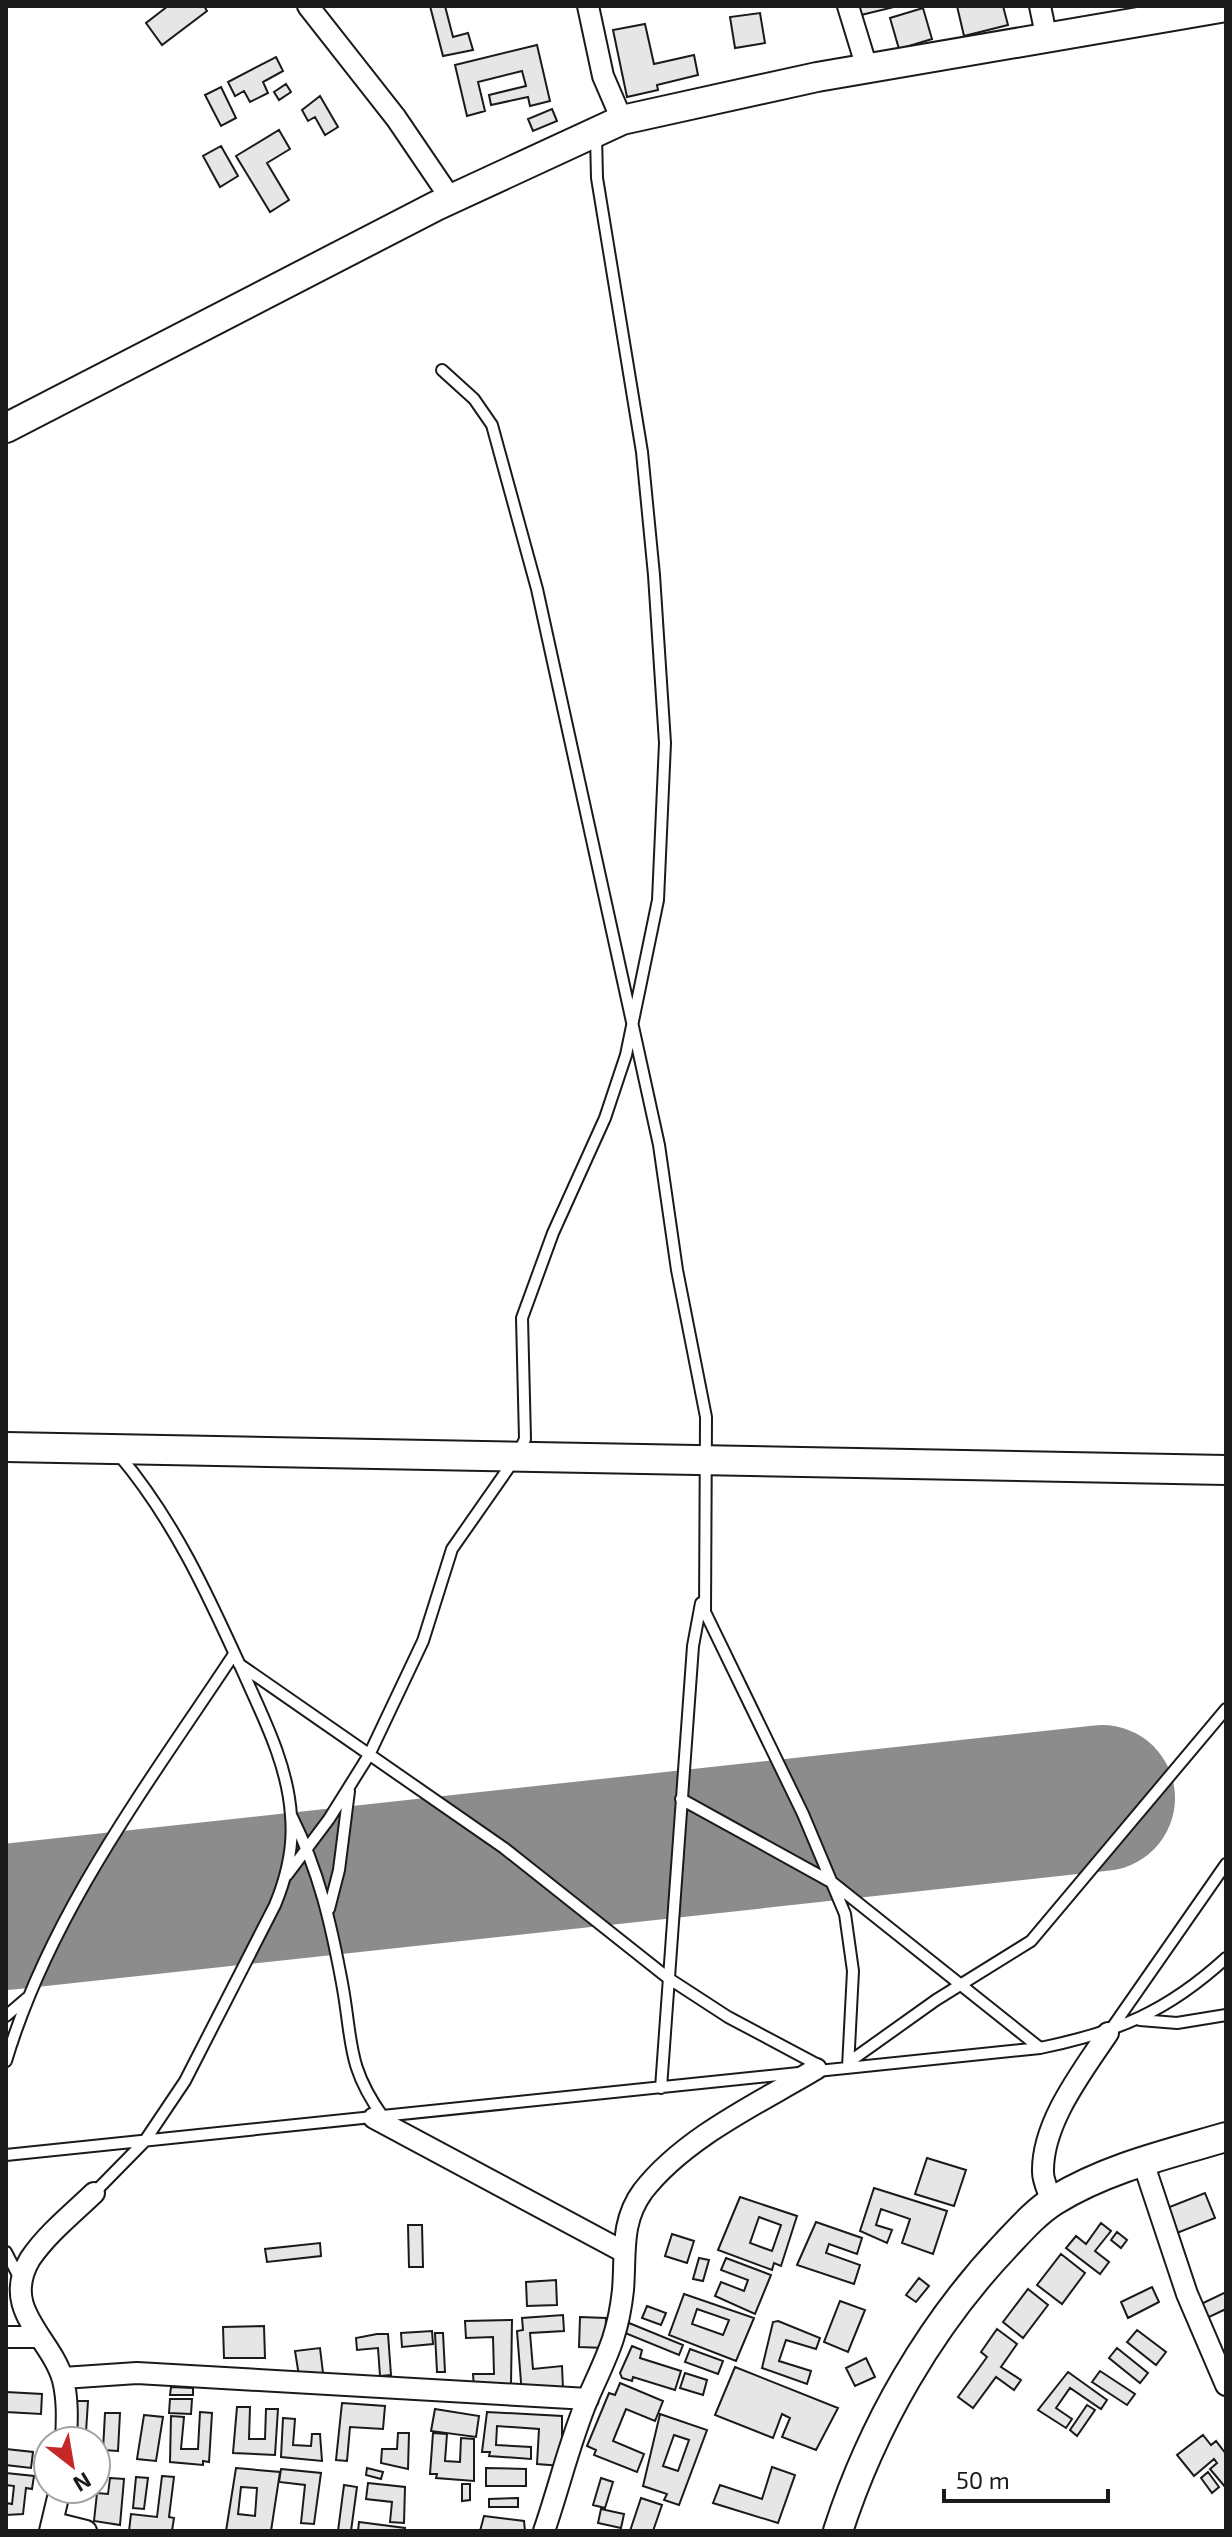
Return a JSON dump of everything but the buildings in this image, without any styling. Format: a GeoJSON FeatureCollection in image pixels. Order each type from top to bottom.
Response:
{"type":"FeatureCollection","features":[{"type":"Feature","properties":{"kind":"street"},"geometry":{"type":"LineString","coordinates":[[308,6],[396,118],[451,199]]}},
{"type":"Feature","properties":{"kind":"street"},"geometry":{"type":"LineString","coordinates":[[588,6],[603,76],[622,120]]}},
{"type":"Feature","properties":{"kind":"street"},"geometry":{"type":"LineString","coordinates":[[848,6],[867,68]]}},
{"type":"Feature","properties":{"kind":"street"},"geometry":{"type":"LineString","coordinates":[[1040,6],[1046,35]]}},
{"type":"Feature","properties":{"kind":"street"},"geometry":{"type":"LineString","coordinates":[[6,428],[451,199],[622,120],[718,97],[867,68],[1046,35],[1226,7]]}},
{"type":"Feature","properties":{"kind":"street"},"geometry":{"type":"LineString","coordinates":[[6,1447],[1226,1470]]}},
{"type":"Feature","properties":{"kind":"street"},"geometry":{"type":"LineString","coordinates":[[1052,2202],[1043,2176],[1044,2154],[1076,2082],[1108,2033]]}},
{"type":"Feature","properties":{"kind":"street"},"geometry":{"type":"LineString","coordinates":[[544,2531],[588,2399],[611,2353],[623,2285],[622,2251],[627,2222],[641,2194],[661,2169],[821,2069]]}},
{"type":"Feature","properties":{"kind":"street"},"geometry":{"type":"LineString","coordinates":[[378,2118],[622,2251]]}},
{"type":"Feature","properties":{"kind":"street"},"geometry":{"type":"LineString","coordinates":[[838,2531],[850,2494],[880,2428],[940,2327],[993,2259],[1052,2202],[1090,2180],[1226,2136]]}},
{"type":"Feature","properties":{"kind":"street"},"geometry":{"type":"LineString","coordinates":[[1143,2162],[1187,2294],[1226,2385]]}},
{"type":"Feature","properties":{"kind":"street"},"geometry":{"type":"LineString","coordinates":[[67,2425],[63,2378],[50,2353],[36,2337],[15,2294],[30,2259],[94,2193]]}},
{"type":"Feature","properties":{"kind":"street"},"geometry":{"type":"LineString","coordinates":[[6,2337],[36,2337]]}},
{"type":"Feature","properties":{"kind":"street"},"geometry":{"type":"LineString","coordinates":[[63,2378],[137,2373],[588,2399]]}},
{"type":"Feature","properties":{"kind":"street"},"geometry":{"type":"LineString","coordinates":[[57,2505],[52,2527],[86,2531]]}},
{"type":"Feature","properties":{"kind":"lane"},"geometry":{"type":"LineString","coordinates":[[94,2193],[144,2142],[185,2081],[287,1875],[349,1789],[369,1755],[423,1641],[452,1549],[517,1456],[525,1439],[521,1330],[524,1310],[553,1233],[605,1118],[634,1023],[658,900],[665,743],[642,452],[597,178],[595,130]]}},
{"type":"Feature","properties":{"kind":"lane"},"geometry":{"type":"LineString","coordinates":[[442,370],[485,411],[498,439],[557,674],[634,1023],[659,1145],[677,1270],[706,1417],[703,1594],[693,1646],[661,2088]]}},
{"type":"Feature","properties":{"kind":"lane"},"geometry":{"type":"LineString","coordinates":[[112,1447],[163,1512],[186,1551],[269,1729],[291,1815],[307,1846],[328,1912],[351,2053],[359,2081],[378,2118]]}},
{"type":"Feature","properties":{"kind":"lane"},"geometry":{"type":"LineString","coordinates":[[703,1594],[714,1633],[753,1708],[833,1883],[851,1943],[849,2064]]}},
{"type":"Feature","properties":{"kind":"lane"},"geometry":{"type":"LineString","coordinates":[[236,1659],[504,1848],[592,1921],[668,1978],[728,2017],[821,2069]]}},
{"type":"Feature","properties":{"kind":"lane"},"geometry":{"type":"LineString","coordinates":[[6,2061],[28,1997],[81,1891],[236,1659]]}},
{"type":"Feature","properties":{"kind":"lane"},"geometry":{"type":"LineString","coordinates":[[849,2064],[961,1984],[1031,1941],[1226,1709]]}},
{"type":"Feature","properties":{"kind":"lane"},"geometry":{"type":"LineString","coordinates":[[328,1912],[339,1870],[349,1789]]}},
{"type":"Feature","properties":{"kind":"lane"},"geometry":{"type":"LineString","coordinates":[[681,1799],[833,1883],[1040,2048]]}},
{"type":"Feature","properties":{"kind":"lane"},"geometry":{"type":"LineString","coordinates":[[287,1875],[291,1815]]}},
{"type":"Feature","properties":{"kind":"lane"},"geometry":{"type":"LineString","coordinates":[[1108,2033],[1226,1864]]}},
{"type":"Feature","properties":{"kind":"lane"},"geometry":{"type":"LineString","coordinates":[[6,2155],[661,2088],[849,2064],[1040,2048],[1108,2033],[1138,2020],[1178,1999],[1226,1958]]}},
{"type":"Feature","properties":{"kind":"lane"},"geometry":{"type":"LineString","coordinates":[[6,2016],[28,1997]]}},
{"type":"Feature","properties":{"kind":"lane"},"geometry":{"type":"LineString","coordinates":[[1138,2020],[1177,2023],[1226,2015]]}},
{"type":"Feature","properties":{"kind":"lane"},"geometry":{"type":"LineString","coordinates":[[6,2252],[15,2294]]}},
{"type":"Feature","properties":{"kind":"runway"},"geometry":{"type":"LineString","coordinates":[[6,1917],[1102,1798]]}}]}
